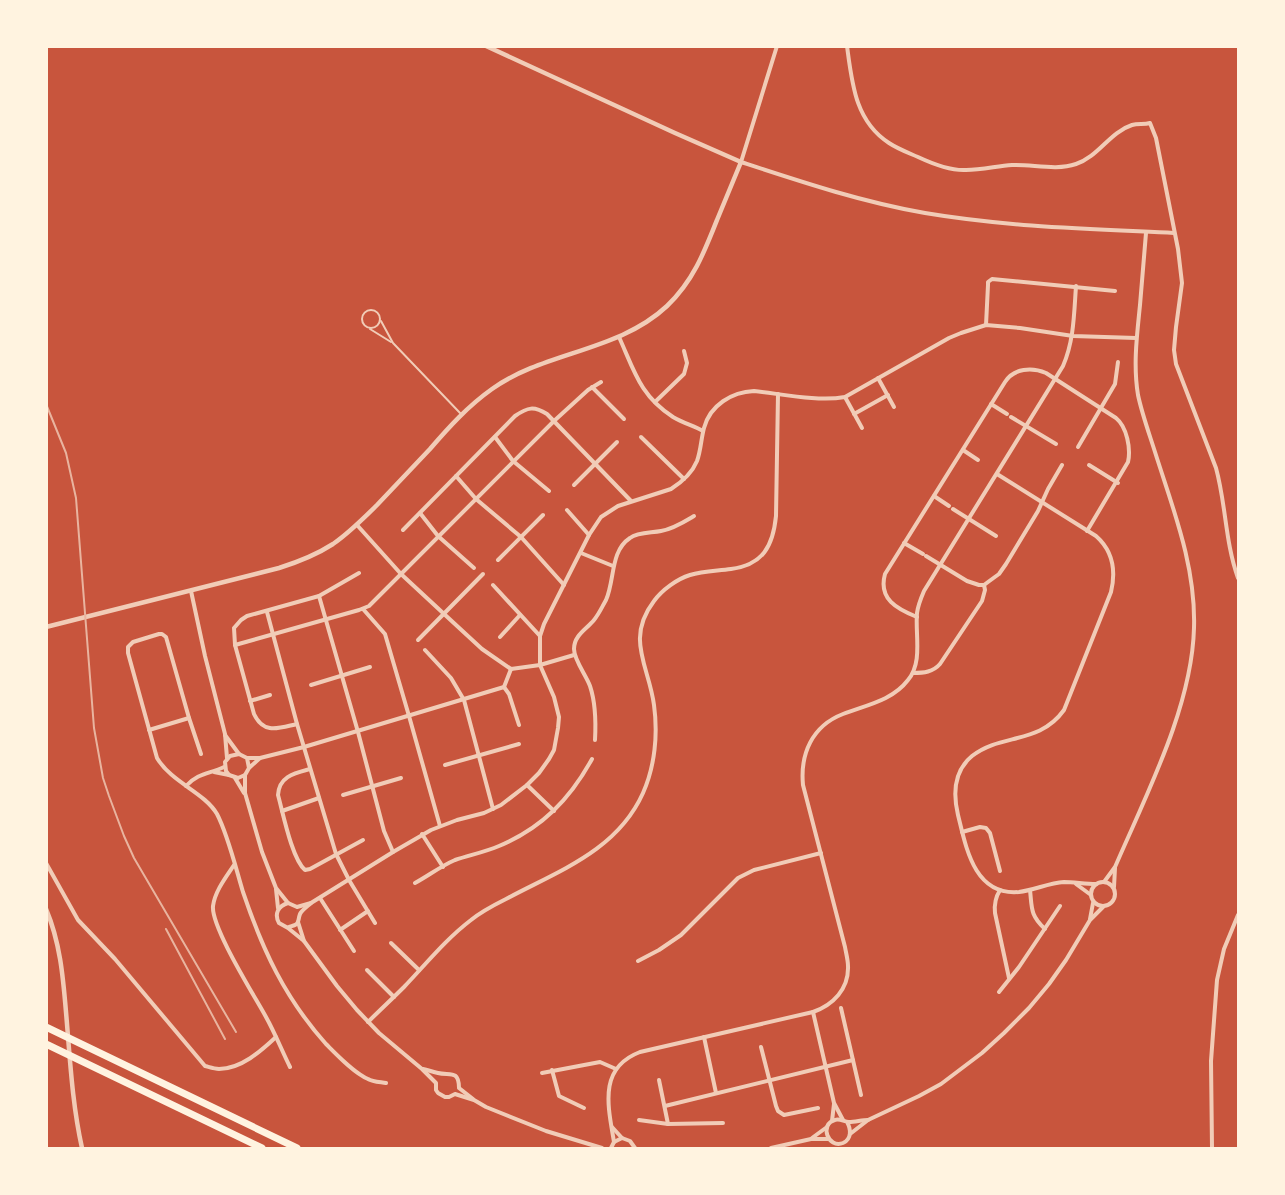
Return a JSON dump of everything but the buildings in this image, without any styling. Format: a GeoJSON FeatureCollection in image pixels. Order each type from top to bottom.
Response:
{"type":"FeatureCollection","features":[{"type":"Feature","properties":{"kind":"highway"},"geometry":{"type":"LineString","coordinates":[[46,1027],[297,1149]]}},
{"type":"Feature","properties":{"kind":"highway"},"geometry":{"type":"LineString","coordinates":[[46,1044],[262,1149]]}},
{"type":"Feature","properties":{"kind":"street"},"geometry":{"type":"LineString","coordinates":[[486,46],[741,162],[854,198],[972,220],[1042,227],[1174,233]]}},
{"type":"Feature","properties":{"kind":"street"},"geometry":{"type":"LineString","coordinates":[[46,627],[279,568],[300,561],[333,544],[357,525],[475,402],[506,380],[530,368],[619,337],[639,327],[666,306],[691,278],[700,261],[741,162],[777,46]]}},
{"type":"Feature","properties":{"kind":"street"},"geometry":{"type":"LineString","coordinates":[[847,46],[854,93],[862,114],[873,129],[891,145],[942,167],[965,171],[1012,165],[1062,167],[1074,165],[1090,156],[1126,128],[1150,123],[1156,138],[1178,249],[1182,283],[1174,350],[1176,364],[1216,468],[1226,527],[1239,578]]}},
{"type":"Feature","properties":{"kind":"street"},"geometry":{"type":"LineString","coordinates":[[1104,882],[1115,867],[1161,762],[1187,680],[1194,628],[1192,584],[1187,558],[1138,394],[1136,338],[1146,232]]}},
{"type":"Feature","properties":{"kind":"street"},"geometry":{"type":"LineString","coordinates":[[986,326],[988,282],[992,279],[1115,291]]}},
{"type":"Feature","properties":{"kind":"street"},"geometry":{"type":"LineString","coordinates":[[612,1145],[608,1092],[616,1069],[631,1056],[823,1009],[837,998],[844,987],[848,966],[845,947],[803,785],[802,770],[805,753],[814,737],[826,724],[840,715],[888,698],[899,691],[913,673],[917,653],[917,617],[921,597],[1069,354],[1073,336],[1076,286]]}},
{"type":"Feature","properties":{"kind":"street"},"geometry":{"type":"LineString","coordinates":[[276,888],[288,903],[297,907],[311,903],[422,834],[493,809],[527,784],[554,750],[558,728],[558,710],[540,665],[540,636],[580,553],[602,517],[618,506],[671,489],[684,479],[696,462],[711,413],[725,399],[744,391],[818,399],[845,397],[949,338],[986,326],[1020,327],[1073,336],[1136,338]]}},
{"type":"Feature","properties":{"kind":"street"},"geometry":{"type":"LineString","coordinates":[[619,337],[638,382],[647,395],[676,418],[704,431]]}},
{"type":"Feature","properties":{"kind":"street"},"geometry":{"type":"LineString","coordinates":[[655,402],[684,374],[687,363],[684,351]]}},
{"type":"Feature","properties":{"kind":"street"},"geometry":{"type":"LineString","coordinates":[[1078,447],[1115,384],[1118,362]]}},
{"type":"Feature","properties":{"kind":"street"},"geometry":{"type":"LineString","coordinates":[[917,617],[904,612],[888,600],[883,580],[885,574],[1008,377],[1017,372],[1033,369],[1046,373],[1120,421],[1125,431],[1130,458],[1118,483],[1087,531]]}},
{"type":"Feature","properties":{"kind":"street"},"geometry":{"type":"LineString","coordinates":[[878,378],[894,407]]}},
{"type":"Feature","properties":{"kind":"street"},"geometry":{"type":"LineString","coordinates":[[235,645],[363,609],[375,600],[554,421],[592,387],[601,382]]}},
{"type":"Feature","properties":{"kind":"street"},"geometry":{"type":"LineString","coordinates":[[592,387],[624,419]]}},
{"type":"Feature","properties":{"kind":"street"},"geometry":{"type":"LineString","coordinates":[[368,1022],[443,945],[474,918],[590,854],[618,831],[630,816],[644,791],[650,774],[656,736],[654,704],[642,663],[640,645],[644,620],[656,599],[678,581],[689,575],[742,567],[756,560],[769,546],[776,516],[778,394]]}},
{"type":"Feature","properties":{"kind":"street"},"geometry":{"type":"LineString","coordinates":[[854,414],[888,395]]}},
{"type":"Feature","properties":{"kind":"street"},"geometry":{"type":"LineString","coordinates":[[845,397],[862,428]]}},
{"type":"Feature","properties":{"kind":"street"},"geometry":{"type":"LineString","coordinates":[[991,404],[1056,444]]}},
{"type":"Feature","properties":{"kind":"street"},"geometry":{"type":"LineString","coordinates":[[403,530],[515,416],[530,408],[539,409],[554,421],[632,501]]}},
{"type":"Feature","properties":{"kind":"street"},"geometry":{"type":"LineString","coordinates":[[495,437],[513,461],[549,491]]}},
{"type":"Feature","properties":{"kind":"street"},"geometry":{"type":"LineString","coordinates":[[641,437],[684,479]]}},
{"type":"Feature","properties":{"kind":"street"},"geometry":{"type":"LineString","coordinates":[[574,485],[617,442]]}},
{"type":"Feature","properties":{"kind":"street"},"geometry":{"type":"LineString","coordinates":[[963,450],[978,460]]}},
{"type":"Feature","properties":{"kind":"street"},"geometry":{"type":"LineString","coordinates":[[904,543],[967,581],[984,585],[999,574],[1006,564],[1062,465]]}},
{"type":"Feature","properties":{"kind":"street"},"geometry":{"type":"LineString","coordinates":[[1089,465],[1118,483]]}},
{"type":"Feature","properties":{"kind":"street"},"geometry":{"type":"LineString","coordinates":[[997,473],[1102,541],[1109,553],[1114,570],[1111,592],[1064,710],[1055,722],[1035,732],[987,747],[970,757],[965,764],[956,782],[955,796],[968,855],[975,869],[987,882],[1000,890],[1019,892],[1065,882],[1096,884],[1104,882],[1114,888]]}},
{"type":"Feature","properties":{"kind":"street"},"geometry":{"type":"LineString","coordinates":[[456,476],[476,499],[520,537],[564,585]]}},
{"type":"Feature","properties":{"kind":"street"},"geometry":{"type":"LineString","coordinates":[[934,496],[996,536]]}},
{"type":"Feature","properties":{"kind":"street"},"geometry":{"type":"LineString","coordinates":[[567,510],[590,535]]}},
{"type":"Feature","properties":{"kind":"street"},"geometry":{"type":"LineString","coordinates":[[420,513],[438,536],[474,568]]}},
{"type":"Feature","properties":{"kind":"street"},"geometry":{"type":"LineString","coordinates":[[498,560],[543,515]]}},
{"type":"Feature","properties":{"kind":"street"},"geometry":{"type":"LineString","coordinates":[[595,740],[594,701],[586,675],[574,655],[578,637],[593,621],[607,597],[611,587],[613,566],[620,549],[629,538],[664,531],[694,516]]}},
{"type":"Feature","properties":{"kind":"street"},"geometry":{"type":"LineString","coordinates":[[357,525],[401,574],[482,649],[511,669],[540,665],[574,655]]}},
{"type":"Feature","properties":{"kind":"street"},"geometry":{"type":"LineString","coordinates":[[580,553],[613,566]]}},
{"type":"Feature","properties":{"kind":"street"},"geometry":{"type":"LineString","coordinates":[[297,724],[276,729],[267,728],[257,721],[233,632],[237,624],[248,616],[319,596],[358,573]]}},
{"type":"Feature","properties":{"kind":"street"},"geometry":{"type":"LineString","coordinates":[[418,640],[483,574]]}},
{"type":"Feature","properties":{"kind":"street"},"geometry":{"type":"LineString","coordinates":[[493,585],[540,636]]}},
{"type":"Feature","properties":{"kind":"street"},"geometry":{"type":"LineString","coordinates":[[913,673],[927,673],[937,668],[982,601],[984,585]]}},
{"type":"Feature","properties":{"kind":"street"},"geometry":{"type":"LineString","coordinates":[[191,591],[225,734],[227,758],[225,766],[229,775]]}},
{"type":"Feature","properties":{"kind":"street"},"geometry":{"type":"LineString","coordinates":[[319,596],[384,831],[393,852]]}},
{"type":"Feature","properties":{"kind":"street"},"geometry":{"type":"LineString","coordinates":[[363,609],[385,634],[440,826]]}},
{"type":"Feature","properties":{"kind":"street"},"geometry":{"type":"LineString","coordinates":[[267,612],[297,724],[336,854],[375,923]]}},
{"type":"Feature","properties":{"kind":"street"},"geometry":{"type":"LineString","coordinates":[[500,637],[520,615]]}},
{"type":"Feature","properties":{"kind":"street"},"geometry":{"type":"LineString","coordinates":[[201,754],[166,637],[159,634],[133,642],[128,653],[158,758],[163,767],[215,812],[261,942],[286,990],[314,1030],[332,1050],[369,1080],[386,1083]]}},
{"type":"Feature","properties":{"kind":"street"},"geometry":{"type":"LineString","coordinates":[[425,650],[452,678],[464,700],[493,809]]}},
{"type":"Feature","properties":{"kind":"street"},"geometry":{"type":"LineString","coordinates":[[311,685],[370,667]]}},
{"type":"Feature","properties":{"kind":"street"},"geometry":{"type":"LineString","coordinates":[[504,687],[511,669]]}},
{"type":"Feature","properties":{"kind":"street"},"geometry":{"type":"LineString","coordinates":[[225,734],[239,754],[247,758],[260,758],[358,732],[504,687]]}},
{"type":"Feature","properties":{"kind":"street"},"geometry":{"type":"LineString","coordinates":[[504,687],[510,694],[519,725]]}},
{"type":"Feature","properties":{"kind":"street"},"geometry":{"type":"LineString","coordinates":[[250,701],[270,695]]}},
{"type":"Feature","properties":{"kind":"street"},"geometry":{"type":"LineString","coordinates":[[149,730],[189,718]]}},
{"type":"Feature","properties":{"kind":"street"},"geometry":{"type":"LineString","coordinates":[[446,765],[519,744]]}},
{"type":"Feature","properties":{"kind":"street"},"geometry":{"type":"LineString","coordinates":[[227,758],[239,754]]}},
{"type":"Feature","properties":{"kind":"street"},"geometry":{"type":"LineString","coordinates":[[247,758],[249,768]]}},
{"type":"Feature","properties":{"kind":"street"},"geometry":{"type":"LineString","coordinates":[[260,758],[245,775],[245,793],[262,852],[276,888],[278,909],[276,916],[279,923],[288,927],[304,941],[337,986],[368,1022],[436,1083]]}},
{"type":"Feature","properties":{"kind":"street"},"geometry":{"type":"LineString","coordinates":[[415,883],[453,861],[497,847],[532,828],[554,811],[576,786],[592,759]]}},
{"type":"Feature","properties":{"kind":"street"},"geometry":{"type":"LineString","coordinates":[[186,786],[198,776],[225,766]]}},
{"type":"Feature","properties":{"kind":"street"},"geometry":{"type":"LineString","coordinates":[[310,769],[287,777],[280,785],[278,795],[294,852],[303,869],[310,869],[363,840]]}},
{"type":"Feature","properties":{"kind":"street"},"geometry":{"type":"LineString","coordinates":[[213,772],[235,778],[245,793]]}},
{"type":"Feature","properties":{"kind":"street"},"geometry":{"type":"LineString","coordinates":[[235,778],[245,775]]}},
{"type":"Feature","properties":{"kind":"street"},"geometry":{"type":"LineString","coordinates":[[343,795],[401,778]]}},
{"type":"Feature","properties":{"kind":"street"},"geometry":{"type":"LineString","coordinates":[[527,784],[554,811]]}},
{"type":"Feature","properties":{"kind":"street"},"geometry":{"type":"LineString","coordinates":[[282,811],[319,798]]}},
{"type":"Feature","properties":{"kind":"street"},"geometry":{"type":"LineString","coordinates":[[962,832],[981,827],[986,828],[990,833],[1000,871]]}},
{"type":"Feature","properties":{"kind":"street"},"geometry":{"type":"LineString","coordinates":[[422,834],[443,867]]}},
{"type":"Feature","properties":{"kind":"street"},"geometry":{"type":"LineString","coordinates":[[638,961],[681,935],[745,873],[821,853]]}},
{"type":"Feature","properties":{"kind":"street"},"geometry":{"type":"LineString","coordinates":[[46,863],[78,920],[115,959],[205,1066],[217,1070],[230,1068],[262,1050],[276,1037]]}},
{"type":"Feature","properties":{"kind":"street"},"geometry":{"type":"LineString","coordinates":[[234,864],[215,896],[214,917],[290,1067]]}},
{"type":"Feature","properties":{"kind":"street"},"geometry":{"type":"LineString","coordinates":[[846,1149],[846,1141],[850,1134],[868,1120],[941,1084],[982,1053],[1029,1008],[1066,960],[1090,920],[1113,900],[1115,867]]}},
{"type":"Feature","properties":{"kind":"street"},"geometry":{"type":"LineString","coordinates":[[1075,883],[1090,895],[1093,902],[1103,907]]}},
{"type":"Feature","properties":{"kind":"street"},"geometry":{"type":"LineString","coordinates":[[1090,895],[1096,884]]}},
{"type":"Feature","properties":{"kind":"street"},"geometry":{"type":"LineString","coordinates":[[1000,890],[994,904],[1009,979]]}},
{"type":"Feature","properties":{"kind":"street"},"geometry":{"type":"LineString","coordinates":[[1030,890],[1033,915],[1045,928]]}},
{"type":"Feature","properties":{"kind":"street"},"geometry":{"type":"LineString","coordinates":[[320,898],[354,951]]}},
{"type":"Feature","properties":{"kind":"street"},"geometry":{"type":"LineString","coordinates":[[1090,920],[1093,902]]}},
{"type":"Feature","properties":{"kind":"street"},"geometry":{"type":"LineString","coordinates":[[278,909],[288,903]]}},
{"type":"Feature","properties":{"kind":"street"},"geometry":{"type":"LineString","coordinates":[[304,941],[298,922],[300,914],[311,903]]}},
{"type":"Feature","properties":{"kind":"street"},"geometry":{"type":"LineString","coordinates":[[999,992],[1019,967],[1060,906]]}},
{"type":"Feature","properties":{"kind":"street"},"geometry":{"type":"LineString","coordinates":[[297,907],[300,914]]}},
{"type":"Feature","properties":{"kind":"street"},"geometry":{"type":"LineString","coordinates":[[46,909],[62,965],[75,1120],[82,1149]]}},
{"type":"Feature","properties":{"kind":"street"},"geometry":{"type":"LineString","coordinates":[[340,930],[368,911]]}},
{"type":"Feature","properties":{"kind":"street"},"geometry":{"type":"LineString","coordinates":[[1212,1149],[1211,1061],[1217,980],[1224,949],[1239,915]]}},
{"type":"Feature","properties":{"kind":"street"},"geometry":{"type":"LineString","coordinates":[[288,927],[298,922]]}},
{"type":"Feature","properties":{"kind":"street"},"geometry":{"type":"LineString","coordinates":[[391,943],[419,970]]}},
{"type":"Feature","properties":{"kind":"street"},"geometry":{"type":"LineString","coordinates":[[367,970],[394,997]]}},
{"type":"Feature","properties":{"kind":"street"},"geometry":{"type":"LineString","coordinates":[[841,1008],[861,1095]]}},
{"type":"Feature","properties":{"kind":"street"},"geometry":{"type":"LineString","coordinates":[[811,1138],[832,1121],[834,1103],[813,1012]]}},
{"type":"Feature","properties":{"kind":"street"},"geometry":{"type":"LineString","coordinates":[[704,1037],[716,1094]]}},
{"type":"Feature","properties":{"kind":"street"},"geometry":{"type":"LineString","coordinates":[[761,1047],[776,1106],[781,1113],[784,1115],[818,1108]]}},
{"type":"Feature","properties":{"kind":"street"},"geometry":{"type":"LineString","coordinates":[[665,1106],[854,1060]]}},
{"type":"Feature","properties":{"kind":"street"},"geometry":{"type":"LineString","coordinates":[[542,1073],[600,1062],[616,1069]]}},
{"type":"Feature","properties":{"kind":"street"},"geometry":{"type":"LineString","coordinates":[[422,1069],[442,1074],[449,1073],[456,1077],[459,1088],[449,1097],[441,1096],[436,1090],[436,1083],[442,1074]]}},
{"type":"Feature","properties":{"kind":"street"},"geometry":{"type":"LineString","coordinates":[[552,1070],[559,1096],[584,1108]]}},
{"type":"Feature","properties":{"kind":"street"},"geometry":{"type":"LineString","coordinates":[[658,1080],[668,1124]]}},
{"type":"Feature","properties":{"kind":"street"},"geometry":{"type":"LineString","coordinates":[[459,1088],[486,1107],[546,1131],[602,1149]]}},
{"type":"Feature","properties":{"kind":"street"},"geometry":{"type":"LineString","coordinates":[[455,1094],[474,1100]]}},
{"type":"Feature","properties":{"kind":"street"},"geometry":{"type":"LineString","coordinates":[[834,1103],[850,1130],[850,1134]]}},
{"type":"Feature","properties":{"kind":"street"},"geometry":{"type":"LineString","coordinates":[[832,1121],[839,1119],[868,1120]]}},
{"type":"Feature","properties":{"kind":"street"},"geometry":{"type":"LineString","coordinates":[[639,1120],[668,1124],[723,1123]]}},
{"type":"Feature","properties":{"kind":"street"},"geometry":{"type":"LineString","coordinates":[[611,1126],[621,1138],[628,1140],[639,1149]]}},
{"type":"Feature","properties":{"kind":"street"},"geometry":{"type":"LineString","coordinates":[[827,1127],[828,1138]]}},
{"type":"Feature","properties":{"kind":"street"},"geometry":{"type":"LineString","coordinates":[[595,1145],[612,1145],[621,1138]]}},
{"type":"Feature","properties":{"kind":"street"},"geometry":{"type":"LineString","coordinates":[[771,1149],[811,1138],[828,1138],[839,1149]]}},
{"type":"Feature","properties":{"kind":"street"},"geometry":{"type":"LineString","coordinates":[[835,1143],[846,1141]]}},
{"type":"Feature","properties":{"kind":"lane"},"geometry":{"type":"LineString","coordinates":[[393,343],[380,315],[375,311],[367,312],[362,319],[364,325],[393,343],[462,414]]}},
{"type":"Feature","properties":{"kind":"lane"},"geometry":{"type":"LineString","coordinates":[[369,328],[375,328],[381,321]]}},
{"type":"Feature","properties":{"kind":"railway"},"geometry":{"type":"LineString","coordinates":[[46,404],[66,453],[76,498],[94,728],[103,778],[134,858],[236,1032]]}},
{"type":"Feature","properties":{"kind":"railway"},"geometry":{"type":"LineString","coordinates":[[166,929],[225,1039]]}}]}
